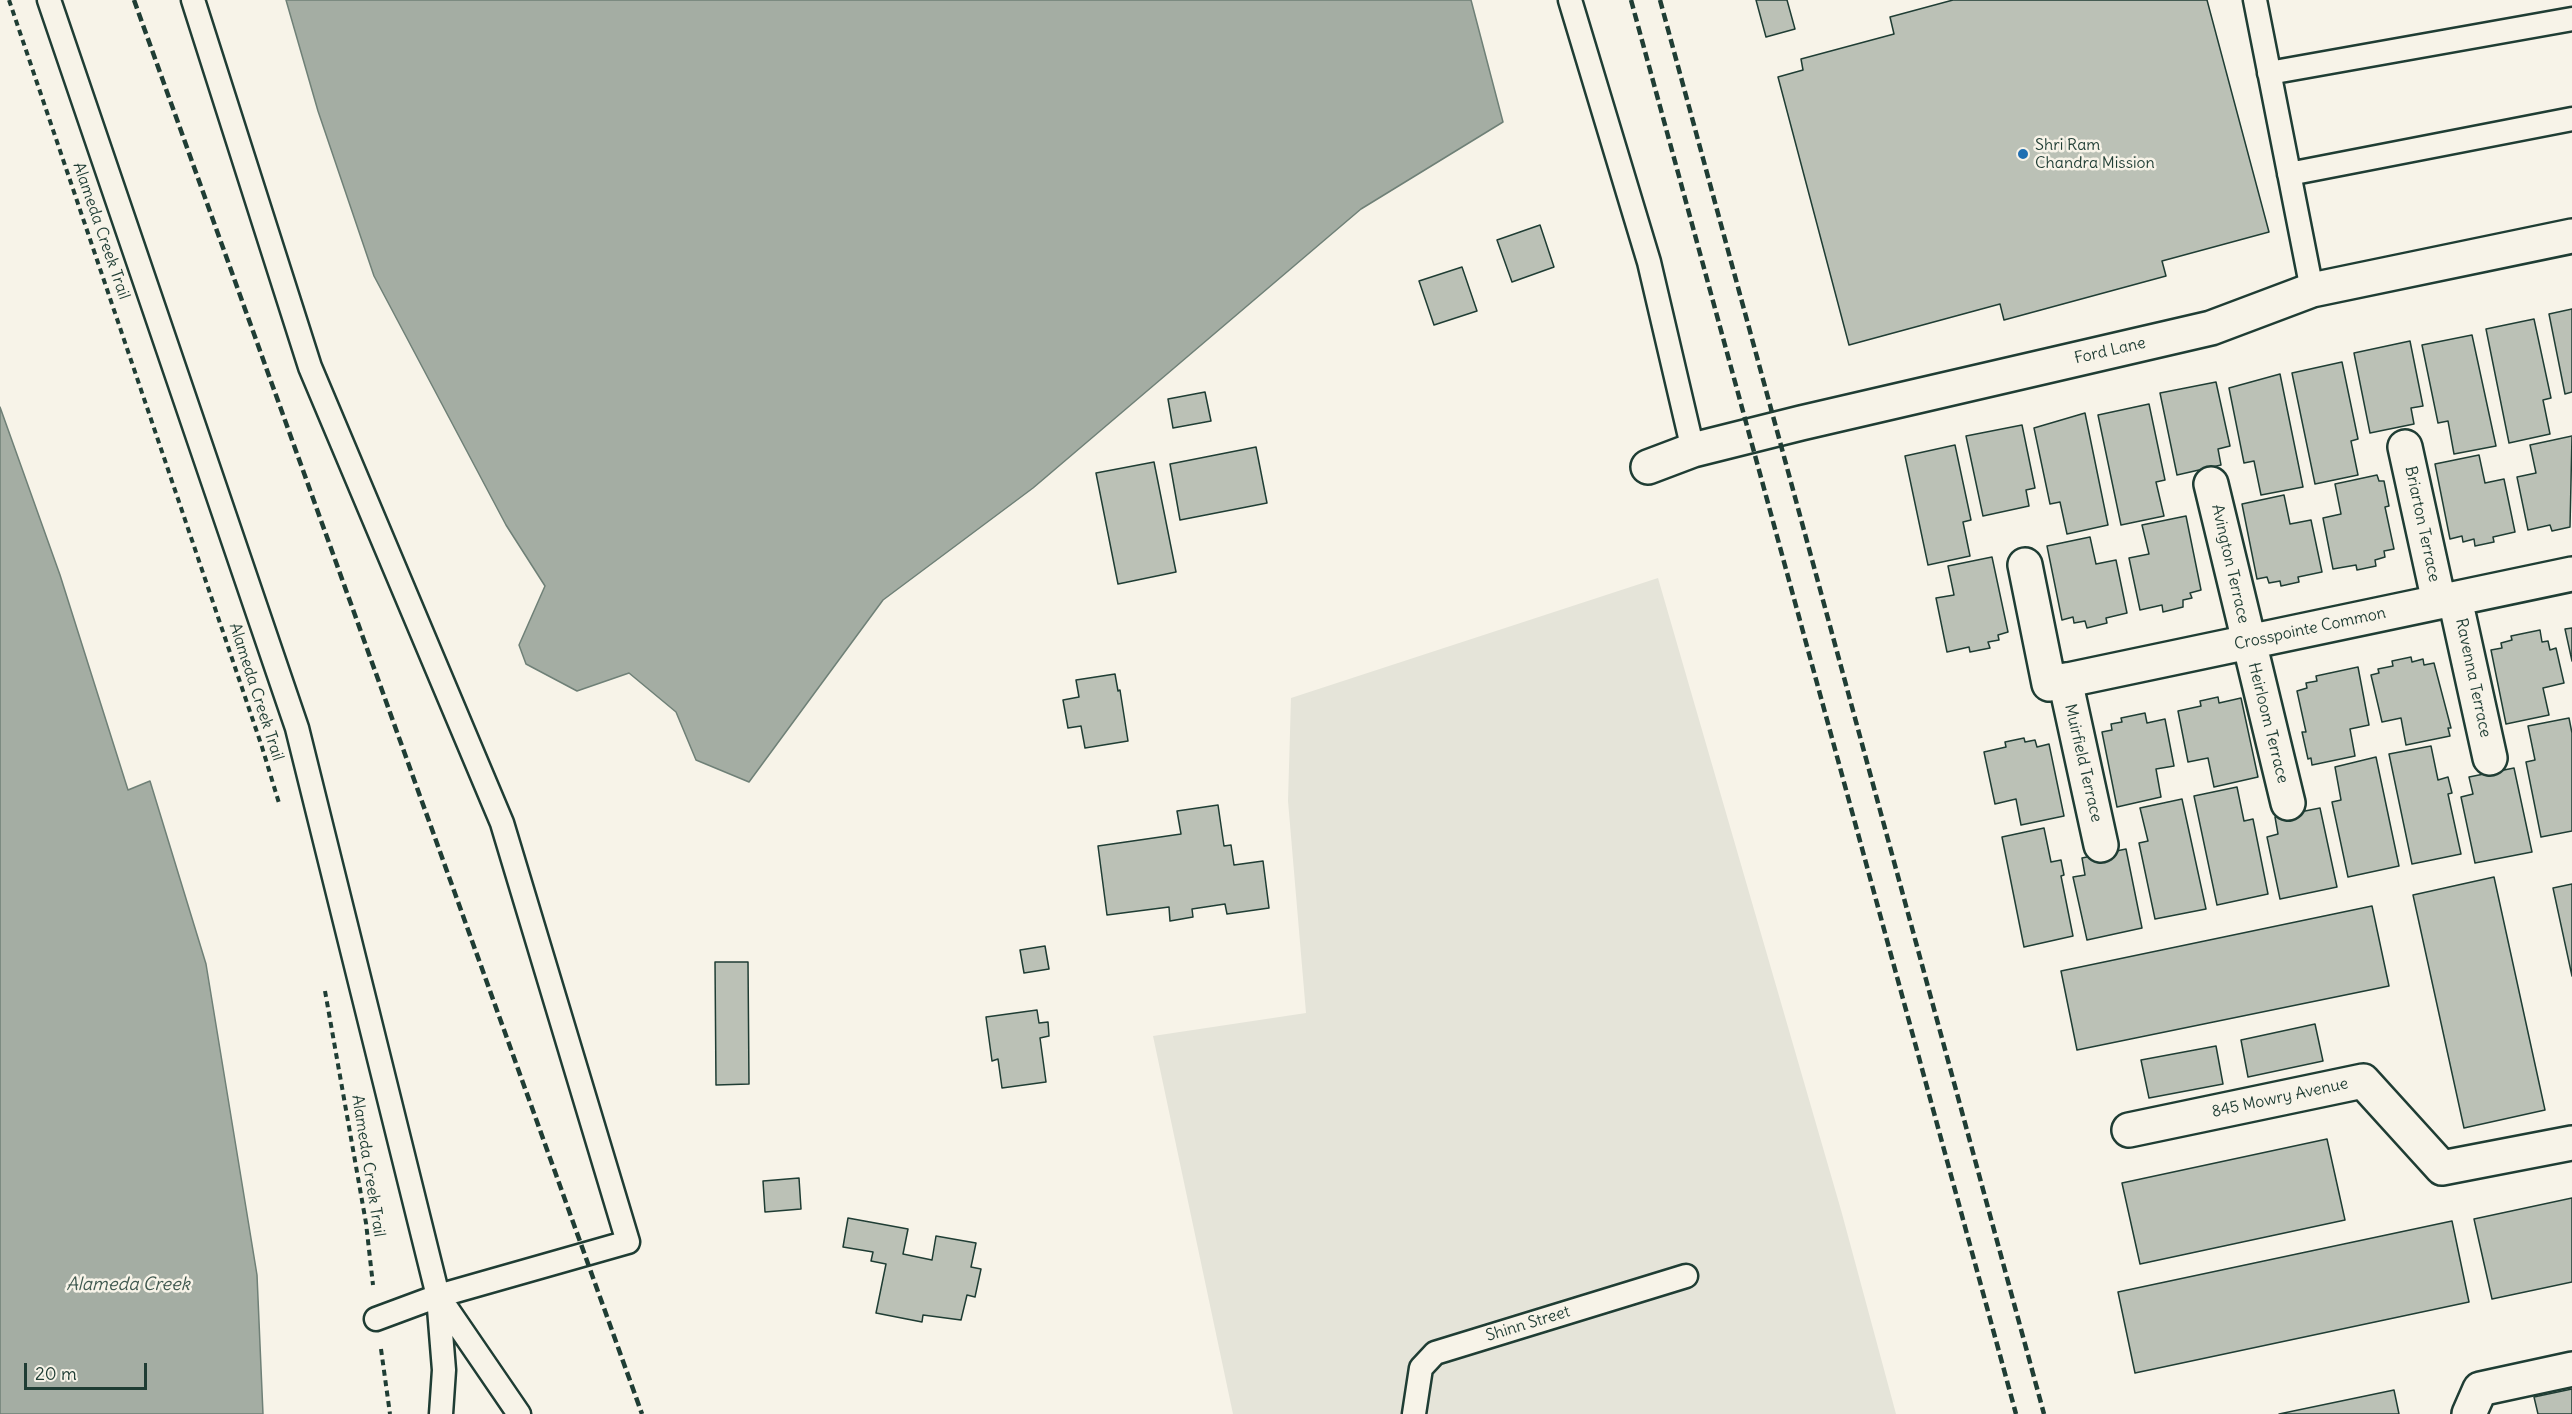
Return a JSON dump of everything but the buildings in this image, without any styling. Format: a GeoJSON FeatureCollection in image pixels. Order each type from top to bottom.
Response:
{"type":"FeatureCollection","features":[{"type":"Feature","properties":{"kind":"street","name":"Ford Lane"},"geometry":{"type":"LineString","coordinates":[[1648,466],[1693,450],[2211,328],[2312,291],[2572,236]]}},
{"type":"Feature","properties":{"kind":"street","name":"Briarton Terrace"},"geometry":{"type":"LineString","coordinates":[[2405,447],[2447,600]]}},
{"type":"Feature","properties":{"kind":"street","name":"Avington Terrace"},"geometry":{"type":"LineString","coordinates":[[2211,484],[2248,643]]}},
{"type":"Feature","properties":{"kind":"street","name":"Muirfield Terrace"},"geometry":{"type":"LineString","coordinates":[[2025,565],[2102,845]]}},
{"type":"Feature","properties":{"kind":"street","name":"Crosspointe Common"},"geometry":{"type":"LineString","coordinates":[[2057,682],[2572,574]]}},
{"type":"Feature","properties":{"kind":"street","name":"Ravenna Terrace"},"geometry":{"type":"LineString","coordinates":[[2447,600],[2490,758]]}},
{"type":"Feature","properties":{"kind":"street","name":"Heirloom Terrace"},"geometry":{"type":"LineString","coordinates":[[2248,643],[2288,803]]}},
{"type":"Feature","properties":{"kind":"street","name":"845 Mowry Avenue"},"geometry":{"type":"LineString","coordinates":[[2129,1130],[2363,1081],[2442,1168],[2572,1143]]}},
{"type":"Feature","properties":{"kind":"street"},"geometry":{"type":"LineString","coordinates":[[2469,1414],[2480,1389],[2572,1369]]}},
{"type":"Feature","properties":{"kind":"lane"},"geometry":{"type":"LineString","coordinates":[[49,0],[297,728],[438,1296],[444,1370],[441,1414]]}},
{"type":"Feature","properties":{"kind":"lane"},"geometry":{"type":"LineString","coordinates":[[193,0],[309,367],[502,823],[628,1242],[438,1296],[376,1319]]}},
{"type":"Feature","properties":{"kind":"lane"},"geometry":{"type":"LineString","coordinates":[[1570,0],[1649,262],[1693,450]]}},
{"type":"Feature","properties":{"kind":"lane"},"geometry":{"type":"LineString","coordinates":[[2255,0],[2312,291]]}},
{"type":"Feature","properties":{"kind":"lane"},"geometry":{"type":"LineString","coordinates":[[2269,73],[2572,19]]}},
{"type":"Feature","properties":{"kind":"lane"},"geometry":{"type":"LineString","coordinates":[[2289,174],[2572,119]]}},
{"type":"Feature","properties":{"kind":"lane","name":"Shinn Street"},"geometry":{"type":"LineString","coordinates":[[1414,1414],[1421,1368],[1435,1353],[1686,1276]]}},
{"type":"Feature","properties":{"kind":"lane"},"geometry":{"type":"LineString","coordinates":[[438,1296],[519,1414]]}},
{"type":"Feature","properties":{"kind":"path","name":"Alameda Creek Trail"},"geometry":{"type":"LineString","coordinates":[[9,0],[262,747],[281,812]]}},
{"type":"Feature","properties":{"kind":"path","name":"Alameda Creek Trail"},"geometry":{"type":"LineString","coordinates":[[325,988],[366,1223],[376,1319],[390,1414]]}},
{"type":"Feature","properties":{"kind":"shaded area"},"geometry":{"type":"Polygon","coordinates":[[[1658,578],[1841,1210],[1896,1414],[1233,1414],[1153,1036],[1306,1013],[1288,801],[1291,698],[1658,578]]]}},
{"type":"Feature","properties":{"kind":"water"},"geometry":{"type":"Polygon","coordinates":[[[286,0],[1471,0],[1503,122],[1361,209],[1033,488],[883,600],[749,782],[696,760],[676,712],[629,673],[577,691],[526,664],[519,645],[545,586],[506,525],[374,276],[318,111],[286,0]]]}},
{"type":"Feature","properties":{"kind":"water","name":"Alameda Creek"},"geometry":{"type":"Polygon","coordinates":[[[0,407],[60,575],[128,790],[150,781],[206,964],[257,1275],[263,1414],[0,1414],[0,407]]]}},
{"type":"Feature","properties":{"kind":"railway"},"geometry":{"type":"LineString","coordinates":[[134,0],[642,1414]]}},
{"type":"Feature","properties":{"kind":"railway"},"geometry":{"type":"LineString","coordinates":[[1631,0],[2016,1414]]}},
{"type":"Feature","properties":{"kind":"railway"},"geometry":{"type":"LineString","coordinates":[[1660,0],[2044,1414]]}},
{"type":"Feature","properties":{"kind":"place","name":"Shri Ram Chandra Mission"},"geometry":{"type":"Point","coordinates":[2023,154]}}]}
